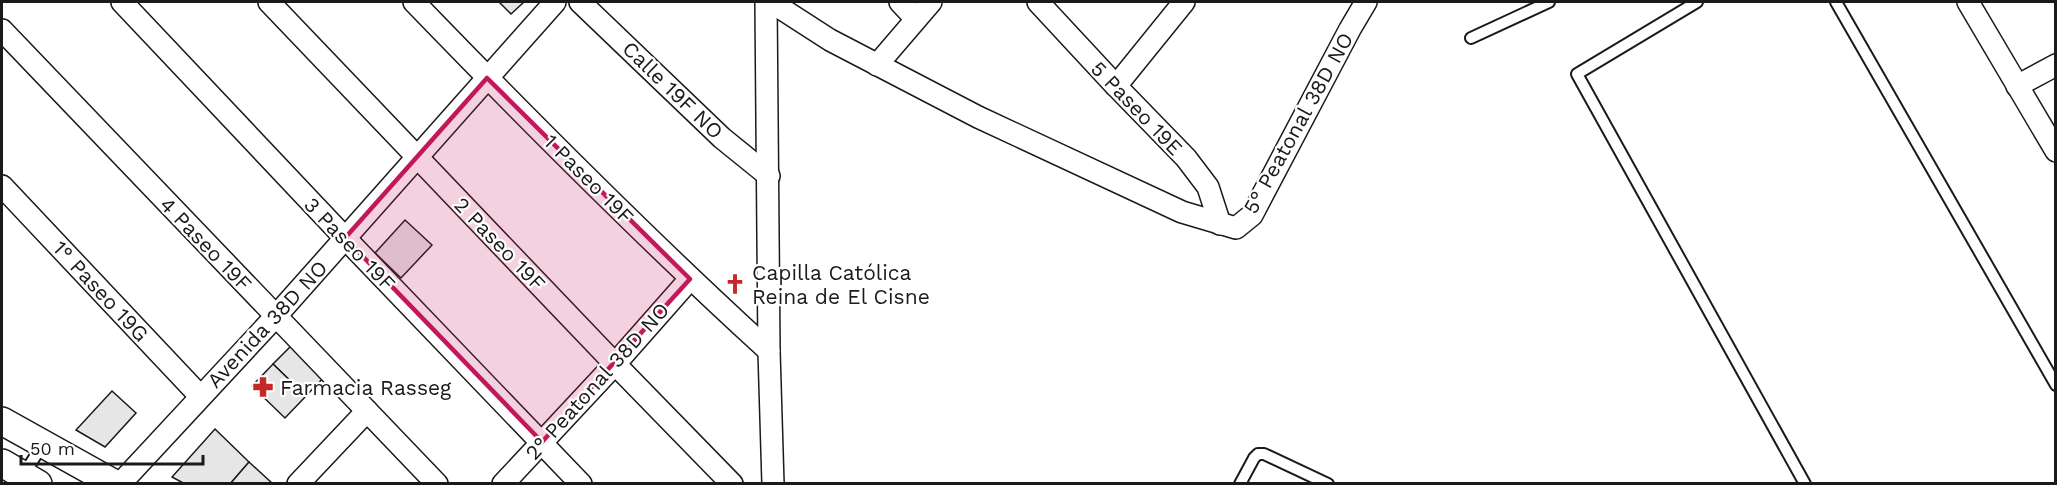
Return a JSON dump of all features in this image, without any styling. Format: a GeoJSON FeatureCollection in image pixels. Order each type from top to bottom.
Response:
{"type":"FeatureCollection","features":[{"type":"Feature","properties":{"kind":"street","name":"3 Paseo 19F"},"geometry":{"type":"LineString","coordinates":[[122,2],[581,483]]}},
{"type":"Feature","properties":{"kind":"street","name":"2 Paseo 19F"},"geometry":{"type":"LineString","coordinates":[[269,2],[732,483]]}},
{"type":"Feature","properties":{"kind":"street","name":"1 Paseo 19F"},"geometry":{"type":"LineString","coordinates":[[414,2],[487,78],[690,279],[769,351]]}},
{"type":"Feature","properties":{"kind":"street","name":"Avenida 38D NO"},"geometry":{"type":"LineString","coordinates":[[120,483],[276,316],[555,2]]}},
{"type":"Feature","properties":{"kind":"street","name":"Calle 19F NO"},"geometry":{"type":"LineString","coordinates":[[580,2],[722,138],[769,176]]}},
{"type":"Feature","properties":{"kind":"street"},"geometry":{"type":"LineString","coordinates":[[766,2],[769,351],[774,483]]}},
{"type":"Feature","properties":{"kind":"street"},"geometry":{"type":"LineString","coordinates":[[771,2],[830,40],[978,117],[1182,212],[1220,224]]}},
{"type":"Feature","properties":{"kind":"street"},"geometry":{"type":"LineString","coordinates":[[900,2],[916,18]]}},
{"type":"Feature","properties":{"kind":"street"},"geometry":{"type":"LineString","coordinates":[[877,65],[931,2]]}},
{"type":"Feature","properties":{"kind":"street","name":"5 Paseo 19E"},"geometry":{"type":"LineString","coordinates":[[1038,2],[1186,158],[1208,187],[1220,224]]}},
{"type":"Feature","properties":{"kind":"street"},"geometry":{"type":"LineString","coordinates":[[1116,86],[1184,2]]}},
{"type":"Feature","properties":{"kind":"street","name":"5° Peatonal 38D NO"},"geometry":{"type":"LineString","coordinates":[[1220,224],[1236,228],[1252,214],[1344,39],[1366,2]]}},
{"type":"Feature","properties":{"kind":"street"},"geometry":{"type":"LineString","coordinates":[[1968,2],[2055,152]]}},
{"type":"Feature","properties":{"kind":"street","name":"4 Paseo 19F"},"geometry":{"type":"LineString","coordinates":[[2,30],[437,483]]}},
{"type":"Feature","properties":{"kind":"street"},"geometry":{"type":"LineString","coordinates":[[2017,86],[2055,65]]}},
{"type":"Feature","properties":{"kind":"street","name":"1° Paseo 19G"},"geometry":{"type":"LineString","coordinates":[[2,186],[200,396]]}},
{"type":"Feature","properties":{"kind":"street","name":"2° Peatonal 38D NO"},"geometry":{"type":"LineString","coordinates":[[503,483],[615,364],[690,279]]}},
{"type":"Feature","properties":{"kind":"street"},"geometry":{"type":"LineString","coordinates":[[298,483],[367,411]]}},
{"type":"Feature","properties":{"kind":"street"},"geometry":{"type":"LineString","coordinates":[[2,421],[115,483]]}},
{"type":"Feature","properties":{"kind":"lane"},"geometry":{"type":"LineString","coordinates":[[1471,38],[1550,2]]}},
{"type":"Feature","properties":{"kind":"lane"},"geometry":{"type":"LineString","coordinates":[[1697,2],[1577,74],[1805,483]]}},
{"type":"Feature","properties":{"kind":"lane"},"geometry":{"type":"LineString","coordinates":[[1836,2],[2055,385]]}},
{"type":"Feature","properties":{"kind":"lane"},"geometry":{"type":"LineString","coordinates":[[20,476],[43,444]]}},
{"type":"Feature","properties":{"kind":"lane"},"geometry":{"type":"LineString","coordinates":[[1240,483],[1258,454],[1264,454],[1328,483]]}},
{"type":"Feature","properties":{"kind":"highlighted area"},"geometry":{"type":"Polygon","coordinates":[[[487,78],[690,279],[542,442],[345,238],[487,78]]]}},
{"type":"Feature","properties":{"kind":"building"},"geometry":{"type":"Polygon","coordinates":[[[499,2],[524,2],[511,14],[499,2]]]}},
{"type":"Feature","properties":{"kind":"building"},"geometry":{"type":"Polygon","coordinates":[[[405,220],[432,245],[401,278],[375,253],[405,220]]]}},
{"type":"Feature","properties":{"kind":"building"},"geometry":{"type":"Polygon","coordinates":[[[293,344],[326,375],[306,396],[273,364],[293,344]]]}},
{"type":"Feature","properties":{"kind":"building"},"geometry":{"type":"Polygon","coordinates":[[[273,364],[306,396],[285,418],[252,386],[273,364]]]}},
{"type":"Feature","properties":{"kind":"building"},"geometry":{"type":"Polygon","coordinates":[[[112,391],[136,413],[105,447],[76,430],[112,391]]]}},
{"type":"Feature","properties":{"kind":"building"},"geometry":{"type":"Polygon","coordinates":[[[215,429],[249,462],[230,484],[185,484],[172,477],[215,429]]]}},
{"type":"Feature","properties":{"kind":"building"},"geometry":{"type":"Polygon","coordinates":[[[249,462],[273,484],[230,484],[249,462]]]}},
{"type":"Feature","properties":{"kind":"place","name":"Capilla Católica Reina de El Cisne"},"geometry":{"type":"Point","coordinates":[735,284]}},
{"type":"Feature","properties":{"kind":"place","name":"Farmacia Rasseg"},"geometry":{"type":"Point","coordinates":[263,387]}}]}
